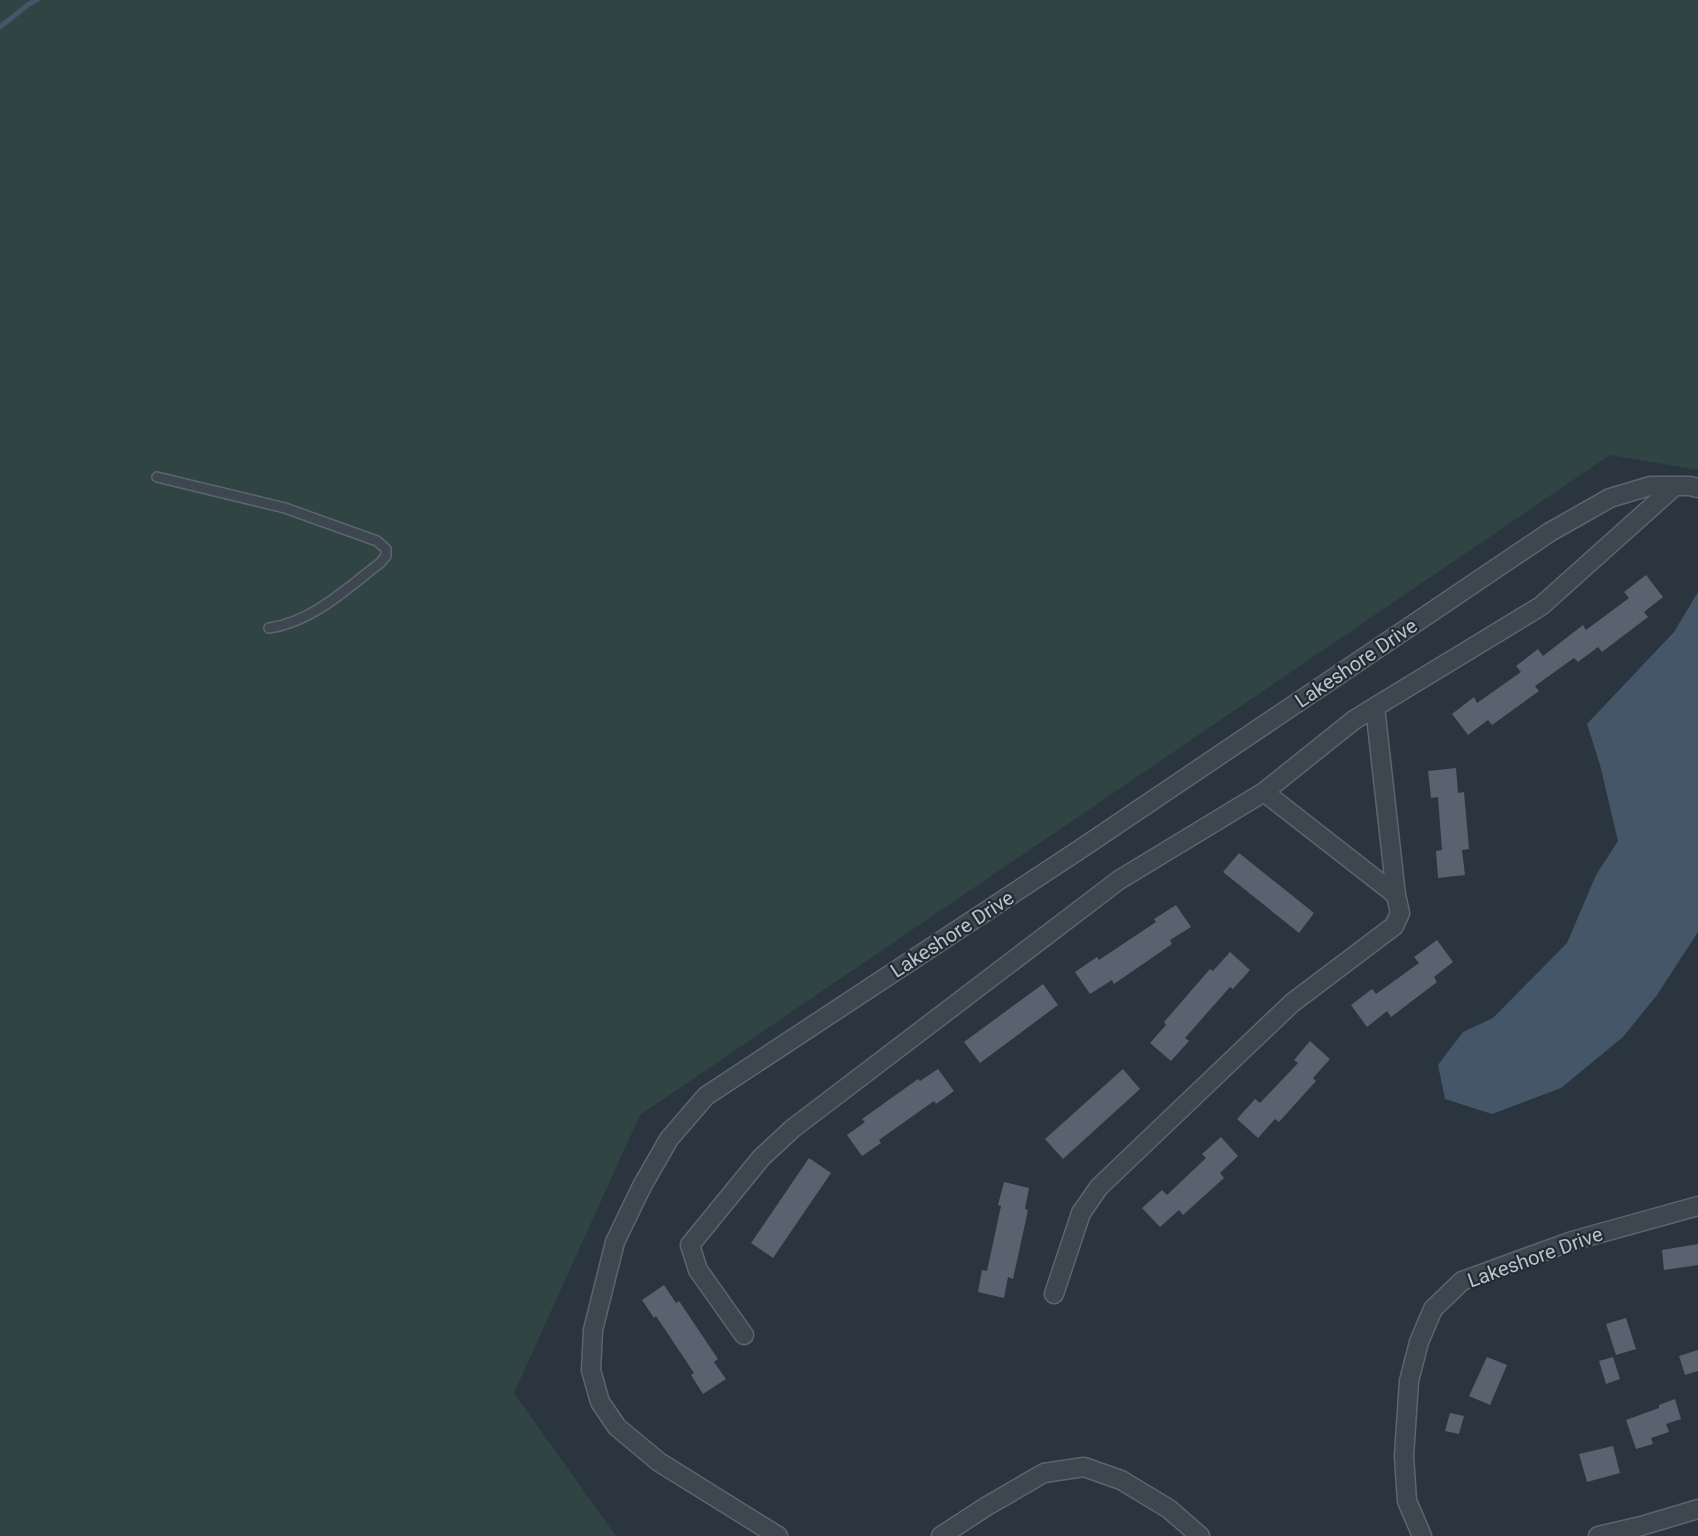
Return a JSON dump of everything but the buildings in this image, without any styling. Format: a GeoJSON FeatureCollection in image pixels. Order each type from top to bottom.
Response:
{"type":"FeatureCollection","features":[{"type":"Feature","properties":{"kind":"street","name":"Lakeshore Drive"},"geometry":{"type":"LineString","coordinates":[[778,1536],[659,1462],[617,1427],[600,1402],[591,1370],[593,1330],[615,1242],[642,1186],[669,1139],[706,1096],[1082,848],[1550,532],[1610,498],[1650,486],[1698,488]]}},
{"type":"Feature","properties":{"kind":"street"},"geometry":{"type":"LineString","coordinates":[[744,1335],[698,1270],[690,1245],[761,1158],[792,1129],[1119,880],[1264,792],[1354,720],[1540,606],[1675,486]]}},
{"type":"Feature","properties":{"kind":"street"},"geometry":{"type":"LineString","coordinates":[[1054,1294],[1081,1213],[1099,1187],[1292,1003],[1394,926],[1400,913],[1396,895],[1375,707]]}},
{"type":"Feature","properties":{"kind":"street"},"geometry":{"type":"LineString","coordinates":[[1264,792],[1396,895]]}},
{"type":"Feature","properties":{"kind":"street","name":"Lakeshore Drive"},"geometry":{"type":"LineString","coordinates":[[1422,1536],[1407,1501],[1404,1456],[1409,1382],[1419,1342],[1433,1309],[1462,1281],[1572,1241],[1698,1206]]}},
{"type":"Feature","properties":{"kind":"street"},"geometry":{"type":"LineString","coordinates":[[941,1536],[1044,1473],[1083,1467],[1121,1480],[1169,1509],[1200,1536]]}},
{"type":"Feature","properties":{"kind":"street"},"geometry":{"type":"LineString","coordinates":[[1598,1536],[1615,1534],[1698,1509]]}},
{"type":"Feature","properties":{"kind":"lane"},"geometry":{"type":"LineString","coordinates":[[157,477],[285,508],[377,541],[386,549],[386,556],[380,563],[311,613],[288,624],[269,628]]}},
{"type":"Feature","properties":{"kind":"green space"},"geometry":{"type":"Polygon","coordinates":[[[0,0],[1698,0],[1698,470],[1610,455],[640,1115],[514,1393],[616,1536],[0,1536],[0,0]]]}},
{"type":"Feature","properties":{"kind":"water"},"geometry":{"type":"Polygon","coordinates":[[[1698,592],[1698,932],[1657,995],[1623,1037],[1561,1088],[1492,1114],[1445,1099],[1438,1065],[1463,1032],[1493,1018],[1567,943],[1596,875],[1618,841],[1600,765],[1587,724],[1674,632],[1698,592]]]}},
{"type":"Feature","properties":{"kind":"waterway"},"geometry":{"type":"LineString","coordinates":[[0,27],[37,0]]}}]}
